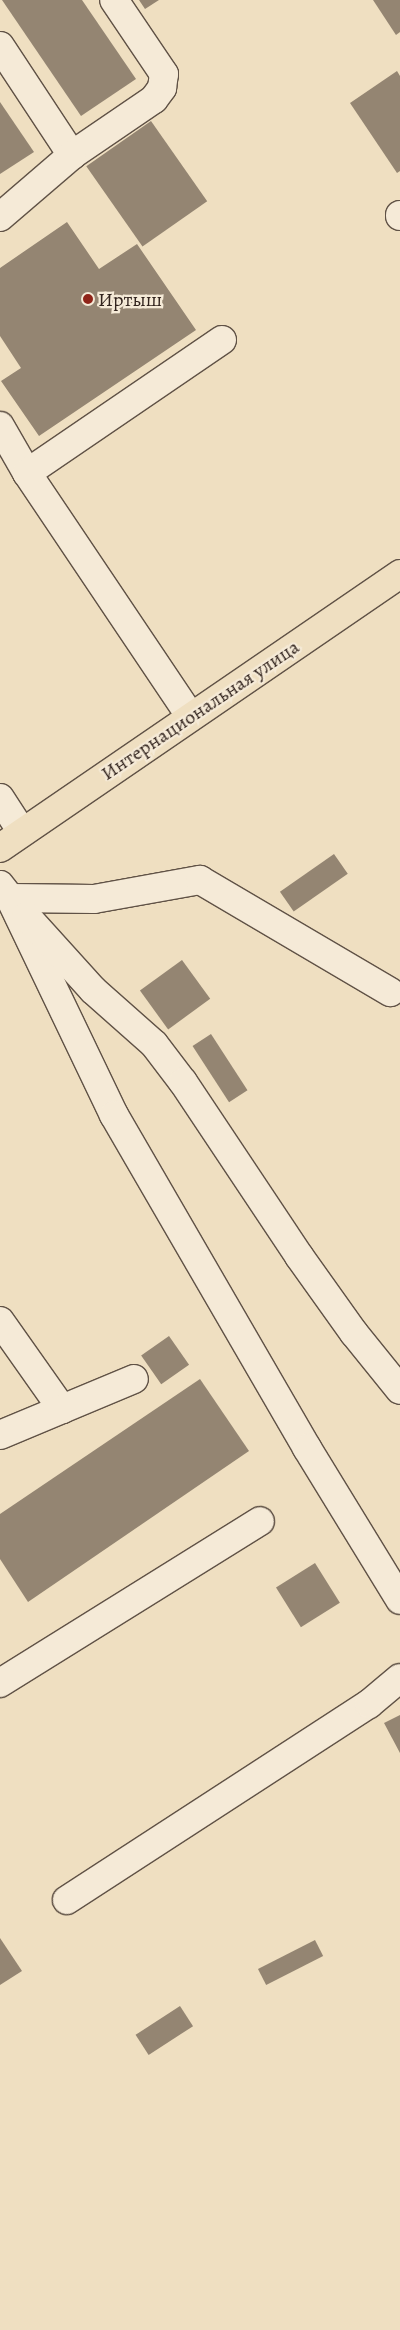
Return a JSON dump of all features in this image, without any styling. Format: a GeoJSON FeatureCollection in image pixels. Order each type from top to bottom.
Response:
{"type":"FeatureCollection","features":[{"type":"Feature","properties":{"kind":"main road","name":"Интернациональная улица"},"geometry":{"type":"LineString","coordinates":[[0,848],[190,716],[400,574]]}},
{"type":"Feature","properties":{"kind":"lane"},"geometry":{"type":"LineString","coordinates":[[0,218],[72,155],[154,99],[162,88],[164,74],[114,0]]}},
{"type":"Feature","properties":{"kind":"lane"},"geometry":{"type":"LineString","coordinates":[[0,46],[72,155]]}},
{"type":"Feature","properties":{"kind":"lane"},"geometry":{"type":"LineString","coordinates":[[27,473],[222,340]]}},
{"type":"Feature","properties":{"kind":"lane"},"geometry":{"type":"LineString","coordinates":[[0,426],[27,473],[190,716]]}},
{"type":"Feature","properties":{"kind":"lane"},"geometry":{"type":"LineString","coordinates":[[0,798],[22,832]]}},
{"type":"Feature","properties":{"kind":"lane"},"geometry":{"type":"LineString","coordinates":[[5,891],[94,899],[200,880],[390,992]]}},
{"type":"Feature","properties":{"kind":"lane"},"geometry":{"type":"LineString","coordinates":[[5,891],[93,990],[154,1044],[183,1082],[299,1256],[354,1333],[400,1390]]}},
{"type":"Feature","properties":{"kind":"lane"},"geometry":{"type":"LineString","coordinates":[[5,891],[114,1115],[400,1600]]}},
{"type":"Feature","properties":{"kind":"lane"},"geometry":{"type":"LineString","coordinates":[[0,1321],[62,1409]]}},
{"type":"Feature","properties":{"kind":"lane"},"geometry":{"type":"LineString","coordinates":[[0,1435],[134,1379]]}},
{"type":"Feature","properties":{"kind":"lane"},"geometry":{"type":"LineString","coordinates":[[0,1683],[260,1521]]}},
{"type":"Feature","properties":{"kind":"lane"},"geometry":{"type":"LineString","coordinates":[[67,1900],[369,1704],[400,1678]]}},
{"type":"Feature","properties":{"kind":"building"},"geometry":{"type":"Polygon","coordinates":[[[2,0],[82,0],[136,79],[81,116],[2,0]]]}},
{"type":"Feature","properties":{"kind":"building"},"geometry":{"type":"Polygon","coordinates":[[[139,0],[159,0],[145,9],[139,0]]]}},
{"type":"Feature","properties":{"kind":"building"},"geometry":{"type":"Polygon","coordinates":[[[373,0],[400,0],[400,32],[396,35],[373,0]]]}},
{"type":"Feature","properties":{"kind":"building"},"geometry":{"type":"Polygon","coordinates":[[[397,71],[400,76],[400,171],[397,173],[350,103],[397,71]]]}},
{"type":"Feature","properties":{"kind":"building"},"geometry":{"type":"Polygon","coordinates":[[[0,102],[34,152],[0,174],[0,102]]]}},
{"type":"Feature","properties":{"kind":"building"},"geometry":{"type":"Polygon","coordinates":[[[151,121],[207,201],[142,247],[86,166],[151,121]]]}},
{"type":"Feature","properties":{"kind":"building","name":"Иртыш"},"geometry":{"type":"Polygon","coordinates":[[[67,222],[99,269],[137,244],[196,330],[39,436],[1,381],[21,368],[0,336],[0,268],[67,222]]]}},
{"type":"Feature","properties":{"kind":"building"},"geometry":{"type":"Polygon","coordinates":[[[334,854],[348,874],[294,912],[280,892],[334,854]]]}},
{"type":"Feature","properties":{"kind":"building"},"geometry":{"type":"Polygon","coordinates":[[[182,960],[210,999],[168,1029],[140,991],[182,960]]]}},
{"type":"Feature","properties":{"kind":"building"},"geometry":{"type":"Polygon","coordinates":[[[211,1034],[247,1090],[229,1102],[193,1046],[211,1034]]]}},
{"type":"Feature","properties":{"kind":"building"},"geometry":{"type":"Polygon","coordinates":[[[169,1336],[189,1365],[161,1384],[141,1356],[169,1336]]]}},
{"type":"Feature","properties":{"kind":"building"},"geometry":{"type":"Polygon","coordinates":[[[200,1379],[249,1451],[28,1602],[0,1559],[0,1514],[200,1379]]]}},
{"type":"Feature","properties":{"kind":"building"},"geometry":{"type":"Polygon","coordinates":[[[315,1563],[340,1603],[301,1627],[276,1587],[315,1563]]]}},
{"type":"Feature","properties":{"kind":"building"},"geometry":{"type":"Polygon","coordinates":[[[400,1715],[400,1753],[384,1723],[400,1715]]]}},
{"type":"Feature","properties":{"kind":"building"},"geometry":{"type":"Polygon","coordinates":[[[0,1938],[22,1971],[0,1985],[0,1938]]]}},
{"type":"Feature","properties":{"kind":"building"},"geometry":{"type":"Polygon","coordinates":[[[315,1940],[323,1956],[266,1985],[258,1969],[315,1940]]]}},
{"type":"Feature","properties":{"kind":"building"},"geometry":{"type":"Polygon","coordinates":[[[180,2006],[193,2026],[149,2055],[136,2035],[180,2006]]]}},
{"type":"Feature","properties":{"kind":"place","name":"Иртыш"},"geometry":{"type":"Point","coordinates":[88,299]}}]}
